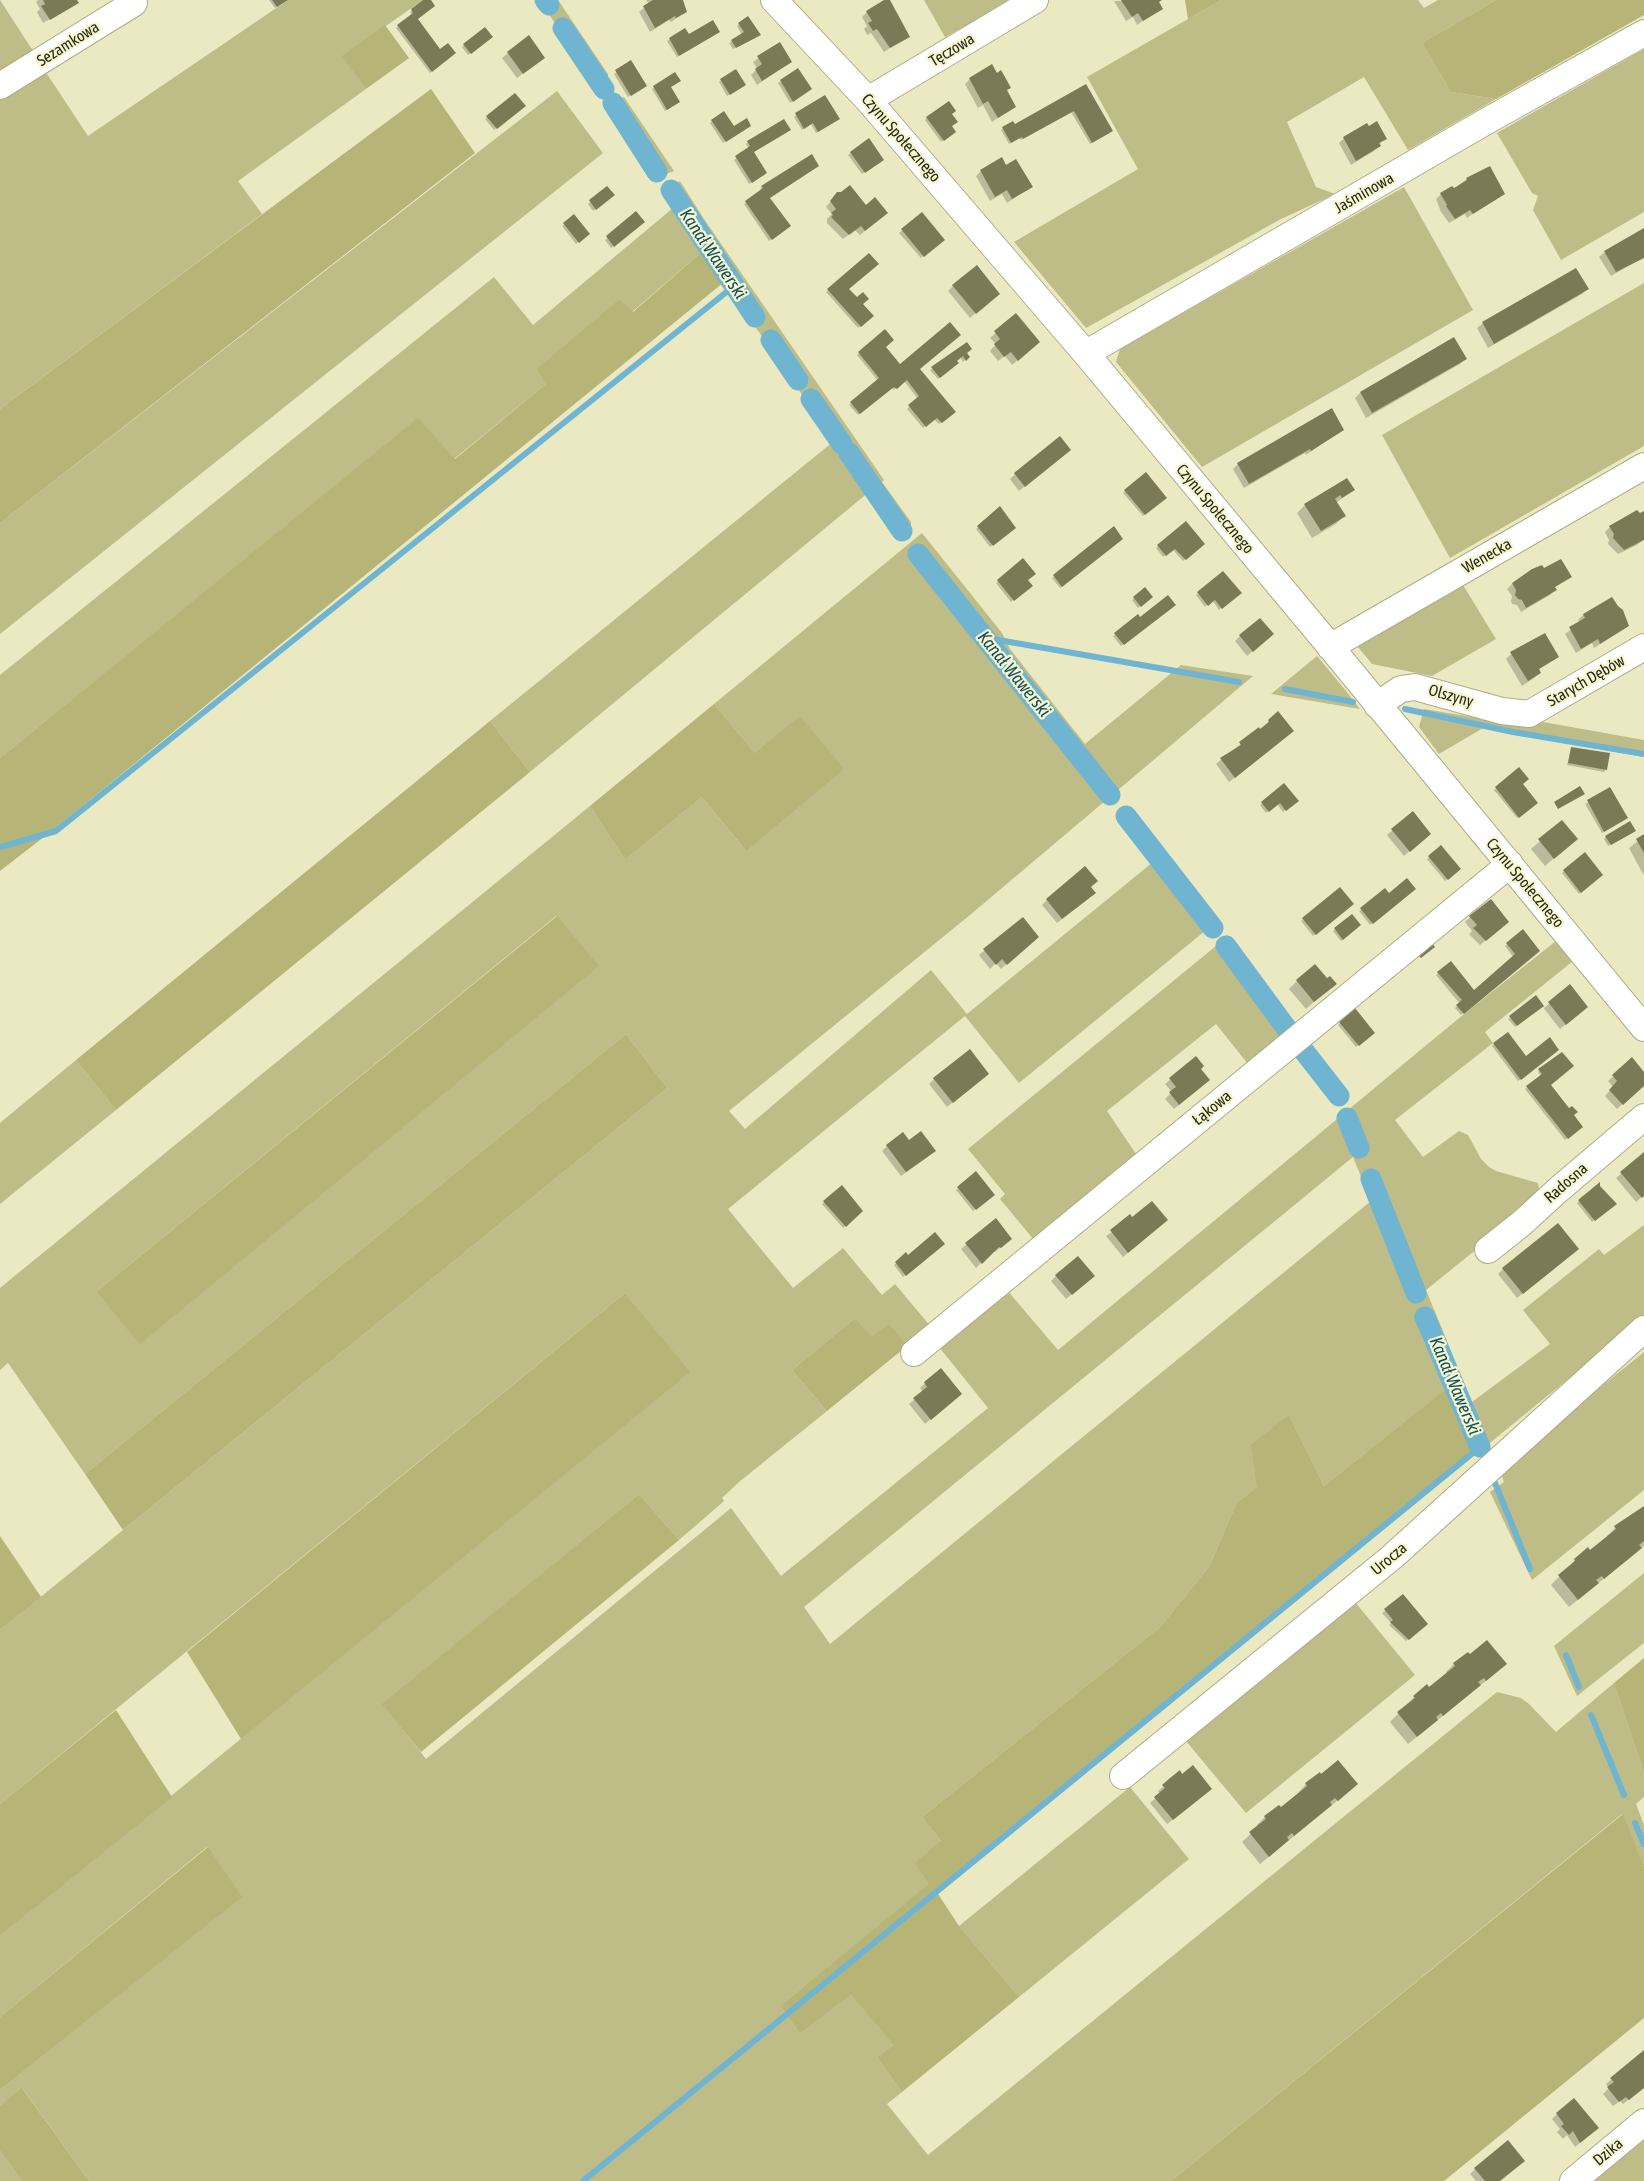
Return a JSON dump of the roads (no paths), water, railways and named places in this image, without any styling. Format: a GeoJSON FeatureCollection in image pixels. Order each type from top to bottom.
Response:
{"type":"FeatureCollection","features":[{"type":"Feature","properties":{"kind":"street","name":"Sezamkowa"},"geometry":{"type":"LineString","coordinates":[[0,86],[134,3],[133,0]]}},
{"type":"Feature","properties":{"kind":"street","name":"Czynu Społecznego"},"geometry":{"type":"LineString","coordinates":[[774,0],[868,100],[1087,355],[1644,1028]]}},
{"type":"Feature","properties":{"kind":"street","name":"Tęczowa"},"geometry":{"type":"LineString","coordinates":[[868,100],[1035,0]]}},
{"type":"Feature","properties":{"kind":"street","name":"Jaśminowa"},"geometry":{"type":"LineString","coordinates":[[1087,355],[1097,347],[1475,128],[1644,33]]}},
{"type":"Feature","properties":{"kind":"street","name":"Wenecka"},"geometry":{"type":"LineString","coordinates":[[1330,647],[1644,466]]}},
{"type":"Feature","properties":{"kind":"street","name":"Starych Dębów"},"geometry":{"type":"LineString","coordinates":[[1529,714],[1644,647]]}},
{"type":"Feature","properties":{"kind":"street","name":"Olszyny"},"geometry":{"type":"LineString","coordinates":[[1377,705],[1401,689],[1415,687],[1502,711],[1529,714]]}},
{"type":"Feature","properties":{"kind":"street","name":"Łąkowa"},"geometry":{"type":"LineString","coordinates":[[914,1353],[1510,864]]}},
{"type":"Feature","properties":{"kind":"street","name":"Radosna"},"geometry":{"type":"LineString","coordinates":[[1488,1250],[1644,1117]]}},
{"type":"Feature","properties":{"kind":"street","name":"Urocza"},"geometry":{"type":"LineString","coordinates":[[1123,1776],[1392,1557],[1644,1329]]}},
{"type":"Feature","properties":{"kind":"street","name":"Dzika"},"geometry":{"type":"LineString","coordinates":[[1573,2181],[1644,2122]]}},
{"type":"Feature","properties":{"kind":"waterway","name":"Kanał Wawerski"},"geometry":{"type":"LineString","coordinates":[[545,0],[549,5]]}},
{"type":"Feature","properties":{"kind":"waterway","name":"Kanał Wawerski"},"geometry":{"type":"LineString","coordinates":[[563,28],[604,89]]}},
{"type":"Feature","properties":{"kind":"waterway","name":"Kanał Wawerski"},"geometry":{"type":"LineString","coordinates":[[613,103],[657,172]]}},
{"type":"Feature","properties":{"kind":"waterway","name":"Kanał Wawerski"},"geometry":{"type":"LineString","coordinates":[[671,190],[755,317]]}},
{"type":"Feature","properties":{"kind":"waterway"},"geometry":{"type":"LineString","coordinates":[[0,847],[56,831],[734,286]]}},
{"type":"Feature","properties":{"kind":"waterway","name":"Kanał Wawerski"},"geometry":{"type":"LineString","coordinates":[[771,340],[798,380]]}},
{"type":"Feature","properties":{"kind":"waterway","name":"Kanał Wawerski"},"geometry":{"type":"LineString","coordinates":[[811,399],[842,444]]}},
{"type":"Feature","properties":{"kind":"waterway","name":"Kanał Wawerski"},"geometry":{"type":"LineString","coordinates":[[849,453],[902,531]]}},
{"type":"Feature","properties":{"kind":"waterway","name":"Kanał Wawerski"},"geometry":{"type":"LineString","coordinates":[[918,554],[1110,795]]}},
{"type":"Feature","properties":{"kind":"waterway"},"geometry":{"type":"LineString","coordinates":[[987,638],[1239,682]]}},
{"type":"Feature","properties":{"kind":"waterway"},"geometry":{"type":"LineString","coordinates":[[1285,689],[1353,702]]}},
{"type":"Feature","properties":{"kind":"waterway"},"geometry":{"type":"LineString","coordinates":[[1405,709],[1513,732],[1644,754]]}},
{"type":"Feature","properties":{"kind":"waterway","name":"Kanał Wawerski"},"geometry":{"type":"LineString","coordinates":[[1126,816],[1213,928]]}},
{"type":"Feature","properties":{"kind":"waterway","name":"Kanał Wawerski"},"geometry":{"type":"LineString","coordinates":[[1226,946],[1287,1029]]}},
{"type":"Feature","properties":{"kind":"waterway","name":"Kanał Wawerski"},"geometry":{"type":"LineString","coordinates":[[1300,1046],[1339,1096]]}},
{"type":"Feature","properties":{"kind":"waterway","name":"Kanał Wawerski"},"geometry":{"type":"LineString","coordinates":[[1347,1118],[1359,1148]]}},
{"type":"Feature","properties":{"kind":"waterway","name":"Kanał Wawerski"},"geometry":{"type":"LineString","coordinates":[[1371,1179],[1416,1293]]}},
{"type":"Feature","properties":{"kind":"waterway","name":"Kanał Wawerski"},"geometry":{"type":"LineString","coordinates":[[1425,1317],[1480,1447]]}},
{"type":"Feature","properties":{"kind":"waterway"},"geometry":{"type":"LineString","coordinates":[[583,2181],[1480,1447],[1484,1456]]}},
{"type":"Feature","properties":{"kind":"waterway","name":"Kanał Wawerski"},"geometry":{"type":"LineString","coordinates":[[1495,1483],[1530,1569]]}},
{"type":"Feature","properties":{"kind":"waterway","name":"Kanał Wawerski"},"geometry":{"type":"LineString","coordinates":[[1566,1655],[1579,1687]]}},
{"type":"Feature","properties":{"kind":"waterway","name":"Kanał Wawerski"},"geometry":{"type":"LineString","coordinates":[[1591,1715],[1624,1795]]}},
{"type":"Feature","properties":{"kind":"waterway","name":"Kanał Wawerski"},"geometry":{"type":"LineString","coordinates":[[1635,1823],[1644,1844]]}}]}
